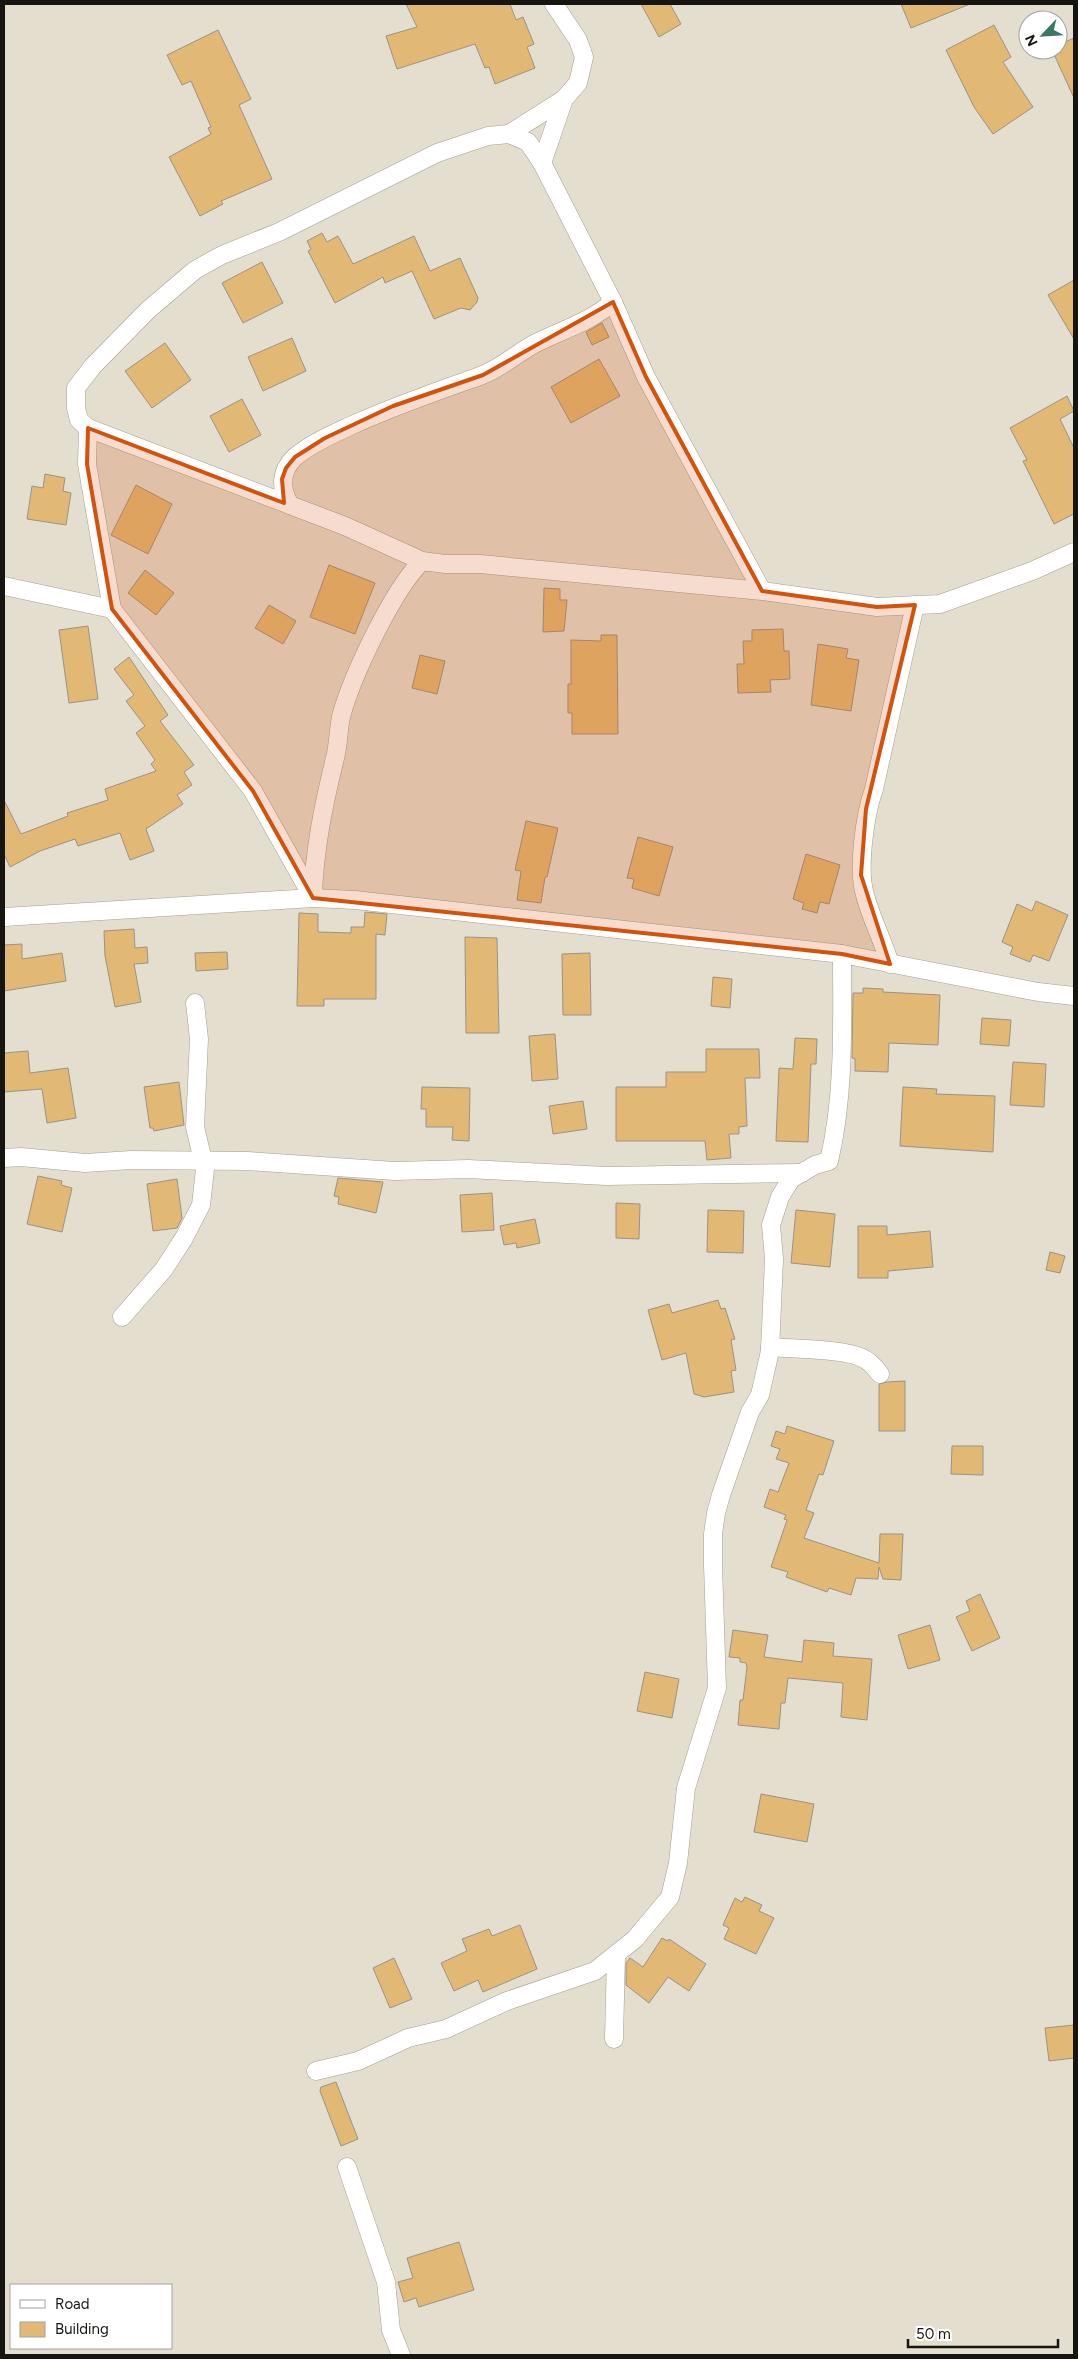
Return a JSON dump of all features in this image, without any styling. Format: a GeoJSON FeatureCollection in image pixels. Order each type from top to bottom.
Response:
{"type":"FeatureCollection","features":[{"type":"Feature","properties":{"kind":"street"},"geometry":{"type":"LineString","coordinates":[[554,4],[578,40],[584,56],[578,83],[564,99],[509,134],[488,136],[437,153],[279,232],[222,255],[195,270],[148,310],[93,366],[76,388],[76,408],[79,420],[88,428],[345,526],[422,561],[445,564],[480,564],[762,591],[877,607],[940,604],[1032,571],[1074,552]]}},
{"type":"Feature","properties":{"kind":"street"},"geometry":{"type":"LineString","coordinates":[[542,164],[564,99]]}},
{"type":"Feature","properties":{"kind":"street"},"geometry":{"type":"LineString","coordinates":[[509,134],[528,142],[542,164],[613,302],[646,377],[762,591]]}},
{"type":"Feature","properties":{"kind":"street"},"geometry":{"type":"LineString","coordinates":[[290,505],[283,494],[282,479],[286,468],[295,457],[325,438],[393,406],[483,375],[536,344],[601,312],[613,302]]}},
{"type":"Feature","properties":{"kind":"street"},"geometry":{"type":"LineString","coordinates":[[88,428],[87,464],[112,609],[253,791],[313,898]]}},
{"type":"Feature","properties":{"kind":"street"},"geometry":{"type":"LineString","coordinates":[[313,898],[321,818],[337,752],[342,713],[371,643],[410,573],[422,561]]}},
{"type":"Feature","properties":{"kind":"street"},"geometry":{"type":"LineString","coordinates":[[4,586],[112,609]]}},
{"type":"Feature","properties":{"kind":"street"},"geometry":{"type":"LineString","coordinates":[[890,964],[864,895],[861,875],[866,809],[874,789],[915,605]]}},
{"type":"Feature","properties":{"kind":"street"},"geometry":{"type":"LineString","coordinates":[[4,917],[313,898],[355,900],[842,954],[1038,992],[1074,996]]}},
{"type":"Feature","properties":{"kind":"street"},"geometry":{"type":"LineString","coordinates":[[316,2071],[358,2062],[408,2038],[446,2029],[507,2001],[594,1971],[635,1939],[670,1897],[678,1864],[686,1788],[717,1688],[713,1565],[713,1534],[716,1513],[750,1412],[760,1395],[770,1347],[774,1259],[771,1225],[780,1197],[791,1179],[815,1165],[829,1161],[833,1142],[842,1049],[842,954]]}},
{"type":"Feature","properties":{"kind":"street"},"geometry":{"type":"LineString","coordinates":[[122,1317],[164,1269],[184,1238],[201,1205],[205,1170],[195,1127],[199,1039],[195,1003]]}},
{"type":"Feature","properties":{"kind":"street"},"geometry":{"type":"LineString","coordinates":[[4,1158],[21,1157],[85,1163],[131,1160],[202,1160],[303,1163],[395,1171],[468,1169],[606,1176],[804,1173]]}},
{"type":"Feature","properties":{"kind":"street"},"geometry":{"type":"LineString","coordinates":[[770,1347],[845,1353],[860,1357],[874,1366],[880,1374]]}},
{"type":"Feature","properties":{"kind":"street"},"geometry":{"type":"LineString","coordinates":[[614,2039],[616,1955]]}},
{"type":"Feature","properties":{"kind":"street"},"geometry":{"type":"LineString","coordinates":[[347,2167],[386,2282],[391,2330],[400,2355]]}},
{"type":"Feature","properties":{"kind":"highlighted area"},"geometry":{"type":"Polygon","coordinates":[[[613,302],[646,377],[762,591],[877,607],[915,605],[866,809],[861,875],[890,964],[842,954],[313,898],[253,791],[112,609],[87,464],[88,428],[284,503],[282,479],[286,468],[295,457],[325,438],[393,406],[483,375],[613,302]]]}},
{"type":"Feature","properties":{"kind":"building"},"geometry":{"type":"Polygon","coordinates":[[[406,4],[510,4],[516,20],[523,17],[534,44],[527,47],[535,68],[495,84],[489,67],[485,68],[475,44],[397,69],[386,36],[417,27],[406,4]]]}},
{"type":"Feature","properties":{"kind":"building"},"geometry":{"type":"Polygon","coordinates":[[[641,4],[670,4],[681,24],[659,37],[641,4]]]}},
{"type":"Feature","properties":{"kind":"building"},"geometry":{"type":"Polygon","coordinates":[[[901,4],[970,4],[911,28],[901,4]]]}},
{"type":"Feature","properties":{"kind":"building"},"geometry":{"type":"Polygon","coordinates":[[[994,25],[1011,57],[1003,62],[1033,107],[993,134],[974,107],[946,50],[994,25]]]}},
{"type":"Feature","properties":{"kind":"building"},"geometry":{"type":"Polygon","coordinates":[[[218,30],[251,99],[239,105],[272,179],[221,201],[223,204],[200,216],[169,157],[211,134],[208,128],[211,127],[191,81],[182,85],[167,55],[218,30]]]}},
{"type":"Feature","properties":{"kind":"building"},"geometry":{"type":"Polygon","coordinates":[[[1074,38],[1074,98],[1057,60],[1068,60],[1068,41],[1074,38]]]}},
{"type":"Feature","properties":{"kind":"building"},"geometry":{"type":"Polygon","coordinates":[[[322,233],[327,242],[338,236],[353,264],[414,236],[430,271],[460,258],[478,298],[477,302],[470,310],[461,308],[434,319],[412,271],[385,283],[383,277],[335,303],[308,251],[311,249],[307,241],[322,233]]]}},
{"type":"Feature","properties":{"kind":"building"},"geometry":{"type":"Polygon","coordinates":[[[262,262],[283,303],[243,323],[222,283],[262,262]]]}},
{"type":"Feature","properties":{"kind":"building"},"geometry":{"type":"Polygon","coordinates":[[[1074,280],[1074,339],[1048,295],[1074,280]]]}},
{"type":"Feature","properties":{"kind":"building"},"geometry":{"type":"Polygon","coordinates":[[[602,323],[609,337],[592,345],[586,332],[602,323]]]}},
{"type":"Feature","properties":{"kind":"building"},"geometry":{"type":"Polygon","coordinates":[[[292,338],[306,371],[263,391],[248,357],[292,338]]]}},
{"type":"Feature","properties":{"kind":"building"},"geometry":{"type":"Polygon","coordinates":[[[165,343],[191,380],[152,408],[125,371],[165,343]]]}},
{"type":"Feature","properties":{"kind":"building"},"geometry":{"type":"Polygon","coordinates":[[[599,359],[620,396],[571,423],[551,387],[599,359]]]}},
{"type":"Feature","properties":{"kind":"building"},"geometry":{"type":"Polygon","coordinates":[[[1067,396],[1074,411],[1060,419],[1074,448],[1074,514],[1054,524],[1023,461],[1027,460],[1010,428],[1067,396]]]}},
{"type":"Feature","properties":{"kind":"building"},"geometry":{"type":"Polygon","coordinates":[[[242,399],[261,435],[229,452],[210,416],[242,399]]]}},
{"type":"Feature","properties":{"kind":"building"},"geometry":{"type":"Polygon","coordinates":[[[45,474],[65,478],[63,491],[71,493],[66,525],[27,519],[32,486],[43,488],[45,474]]]}},
{"type":"Feature","properties":{"kind":"building"},"geometry":{"type":"Polygon","coordinates":[[[136,485],[172,504],[148,554],[111,535],[136,485]]]}},
{"type":"Feature","properties":{"kind":"building"},"geometry":{"type":"Polygon","coordinates":[[[329,565],[375,583],[355,634],[310,617],[329,565]]]}},
{"type":"Feature","properties":{"kind":"building"},"geometry":{"type":"Polygon","coordinates":[[[145,570],[174,593],[156,615],[128,593],[145,570]]]}},
{"type":"Feature","properties":{"kind":"building"},"geometry":{"type":"Polygon","coordinates":[[[544,588],[560,589],[560,600],[567,600],[564,631],[543,632],[544,588]]]}},
{"type":"Feature","properties":{"kind":"building"},"geometry":{"type":"Polygon","coordinates":[[[269,605],[296,621],[283,644],[255,628],[269,605]]]}},
{"type":"Feature","properties":{"kind":"building"},"geometry":{"type":"Polygon","coordinates":[[[88,626],[98,699],[69,703],[59,630],[88,626]]]}},
{"type":"Feature","properties":{"kind":"building"},"geometry":{"type":"Polygon","coordinates":[[[783,629],[784,651],[789,651],[790,679],[770,680],[771,692],[738,693],[737,664],[744,664],[743,641],[752,641],[752,630],[783,629]]]}},
{"type":"Feature","properties":{"kind":"building"},"geometry":{"type":"Polygon","coordinates":[[[601,635],[617,635],[618,734],[572,734],[572,713],[568,713],[568,684],[571,684],[571,640],[601,641],[601,635]]]}},
{"type":"Feature","properties":{"kind":"building"},"geometry":{"type":"Polygon","coordinates":[[[818,644],[848,649],[846,658],[859,660],[851,711],[811,705],[818,644]]]}},
{"type":"Feature","properties":{"kind":"building"},"geometry":{"type":"Polygon","coordinates":[[[420,655],[445,661],[437,694],[412,688],[420,655]]]}},
{"type":"Feature","properties":{"kind":"building"},"geometry":{"type":"Polygon","coordinates":[[[129,657],[168,715],[160,721],[194,765],[184,772],[192,785],[177,795],[183,804],[146,829],[154,851],[130,860],[120,833],[78,846],[75,839],[40,851],[10,867],[4,854],[4,800],[21,834],[68,816],[67,813],[108,800],[105,789],[156,771],[151,764],[155,760],[136,733],[145,726],[126,701],[134,695],[114,669],[129,657]]]}},
{"type":"Feature","properties":{"kind":"building"},"geometry":{"type":"Polygon","coordinates":[[[526,821],[558,828],[547,877],[545,877],[541,903],[517,900],[521,871],[515,870],[526,821]]]}},
{"type":"Feature","properties":{"kind":"building"},"geometry":{"type":"Polygon","coordinates":[[[638,837],[673,847],[659,896],[632,888],[634,879],[627,878],[638,837]]]}},
{"type":"Feature","properties":{"kind":"building"},"geometry":{"type":"Polygon","coordinates":[[[806,854],[840,865],[829,904],[820,902],[817,913],[802,909],[804,903],[793,899],[806,854]]]}},
{"type":"Feature","properties":{"kind":"building"},"geometry":{"type":"Polygon","coordinates":[[[1036,901],[1068,915],[1049,961],[1033,955],[1030,962],[1010,954],[1013,947],[1002,942],[1017,904],[1032,911],[1036,901]]]}},
{"type":"Feature","properties":{"kind":"building"},"geometry":{"type":"Polygon","coordinates":[[[365,912],[387,914],[385,935],[376,934],[376,999],[324,999],[324,1006],[297,1006],[299,913],[318,914],[318,932],[351,933],[351,927],[364,927],[365,912]]]}},
{"type":"Feature","properties":{"kind":"building"},"geometry":{"type":"Polygon","coordinates":[[[134,929],[135,948],[147,947],[148,963],[134,964],[141,1002],[115,1007],[105,956],[104,931],[134,929]]]}},
{"type":"Feature","properties":{"kind":"building"},"geometry":{"type":"Polygon","coordinates":[[[465,937],[497,938],[499,1033],[466,1033],[465,937]]]}},
{"type":"Feature","properties":{"kind":"building"},"geometry":{"type":"Polygon","coordinates":[[[22,944],[22,959],[62,953],[66,981],[4,991],[4,945],[22,944]]]}},
{"type":"Feature","properties":{"kind":"building"},"geometry":{"type":"Polygon","coordinates":[[[227,952],[228,969],[196,971],[195,953],[227,952]]]}},
{"type":"Feature","properties":{"kind":"building"},"geometry":{"type":"Polygon","coordinates":[[[590,953],[591,1015],[563,1015],[562,954],[590,953]]]}},
{"type":"Feature","properties":{"kind":"building"},"geometry":{"type":"Polygon","coordinates":[[[713,977],[732,979],[730,1008],[711,1006],[713,977]]]}},
{"type":"Feature","properties":{"kind":"building"},"geometry":{"type":"Polygon","coordinates":[[[863,988],[883,989],[883,992],[940,995],[938,1045],[889,1043],[888,1072],[855,1071],[855,1059],[852,1058],[853,993],[863,993],[863,988]]]}},
{"type":"Feature","properties":{"kind":"building"},"geometry":{"type":"Polygon","coordinates":[[[982,1018],[1011,1020],[1009,1046],[980,1044],[982,1018]]]}},
{"type":"Feature","properties":{"kind":"building"},"geometry":{"type":"Polygon","coordinates":[[[555,1034],[558,1079],[532,1081],[529,1036],[555,1034]]]}},
{"type":"Feature","properties":{"kind":"building"},"geometry":{"type":"Polygon","coordinates":[[[795,1038],[817,1039],[816,1064],[811,1064],[808,1142],[776,1141],[779,1068],[793,1069],[795,1038]]]}},
{"type":"Feature","properties":{"kind":"building"},"geometry":{"type":"Polygon","coordinates":[[[706,1049],[759,1049],[760,1078],[745,1078],[747,1126],[739,1127],[739,1134],[729,1134],[731,1158],[707,1160],[705,1141],[616,1141],[616,1087],[666,1087],[666,1072],[706,1072],[706,1049]]]}},
{"type":"Feature","properties":{"kind":"building"},"geometry":{"type":"Polygon","coordinates":[[[28,1051],[30,1073],[68,1068],[76,1118],[47,1123],[42,1089],[4,1092],[4,1053],[28,1051]]]}},
{"type":"Feature","properties":{"kind":"building"},"geometry":{"type":"Polygon","coordinates":[[[1013,1062],[1046,1064],[1044,1107],[1010,1105],[1013,1062]]]}},
{"type":"Feature","properties":{"kind":"building"},"geometry":{"type":"Polygon","coordinates":[[[179,1082],[184,1125],[154,1131],[153,1128],[150,1128],[144,1087],[179,1082]]]}},
{"type":"Feature","properties":{"kind":"building"},"geometry":{"type":"Polygon","coordinates":[[[422,1087],[470,1088],[469,1141],[452,1140],[453,1127],[426,1127],[426,1109],[421,1109],[422,1087]]]}},
{"type":"Feature","properties":{"kind":"building"},"geometry":{"type":"Polygon","coordinates":[[[903,1087],[937,1089],[936,1094],[995,1096],[993,1152],[900,1146],[903,1087]]]}},
{"type":"Feature","properties":{"kind":"building"},"geometry":{"type":"Polygon","coordinates":[[[583,1101],[587,1129],[553,1134],[549,1106],[583,1101]]]}},
{"type":"Feature","properties":{"kind":"building"},"geometry":{"type":"Polygon","coordinates":[[[38,1176],[62,1181],[61,1185],[72,1188],[62,1232],[27,1224],[38,1176]]]}},
{"type":"Feature","properties":{"kind":"building"},"geometry":{"type":"Polygon","coordinates":[[[338,1178],[383,1182],[376,1213],[338,1204],[339,1197],[334,1196],[338,1178]]]}},
{"type":"Feature","properties":{"kind":"building"},"geometry":{"type":"Polygon","coordinates":[[[177,1179],[182,1218],[177,1228],[153,1231],[147,1184],[177,1179]]]}},
{"type":"Feature","properties":{"kind":"building"},"geometry":{"type":"Polygon","coordinates":[[[492,1193],[494,1230],[462,1232],[460,1195],[492,1193]]]}},
{"type":"Feature","properties":{"kind":"building"},"geometry":{"type":"Polygon","coordinates":[[[616,1203],[640,1204],[639,1239],[616,1238],[616,1203]]]}},
{"type":"Feature","properties":{"kind":"building"},"geometry":{"type":"Polygon","coordinates":[[[708,1210],[744,1211],[743,1253],[707,1252],[708,1210]]]}},
{"type":"Feature","properties":{"kind":"building"},"geometry":{"type":"Polygon","coordinates":[[[796,1210],[835,1214],[830,1267],[791,1263],[796,1210]]]}},
{"type":"Feature","properties":{"kind":"building"},"geometry":{"type":"Polygon","coordinates":[[[535,1219],[540,1243],[517,1248],[516,1243],[504,1245],[500,1226],[535,1219]]]}},
{"type":"Feature","properties":{"kind":"building"},"geometry":{"type":"Polygon","coordinates":[[[858,1226],[887,1226],[887,1235],[930,1231],[933,1267],[888,1271],[888,1278],[858,1278],[858,1226]]]}},
{"type":"Feature","properties":{"kind":"building"},"geometry":{"type":"Polygon","coordinates":[[[1050,1252],[1065,1256],[1060,1273],[1046,1270],[1050,1252]]]}},
{"type":"Feature","properties":{"kind":"building"},"geometry":{"type":"Polygon","coordinates":[[[718,1300],[721,1309],[725,1308],[735,1339],[731,1340],[736,1370],[731,1371],[734,1392],[704,1397],[694,1394],[686,1353],[662,1360],[648,1310],[669,1304],[672,1313],[718,1300]]]}},
{"type":"Feature","properties":{"kind":"building"},"geometry":{"type":"Polygon","coordinates":[[[905,1381],[905,1431],[879,1431],[879,1384],[905,1381]]]}},
{"type":"Feature","properties":{"kind":"building"},"geometry":{"type":"Polygon","coordinates":[[[787,1426],[834,1441],[823,1475],[819,1474],[806,1510],[814,1513],[804,1538],[879,1563],[880,1534],[903,1534],[901,1580],[883,1579],[879,1567],[878,1579],[856,1578],[851,1595],[829,1588],[827,1592],[786,1577],[788,1572],[771,1567],[787,1520],[784,1519],[786,1515],[764,1507],[770,1489],[778,1492],[789,1463],[776,1459],[780,1449],[771,1446],[776,1431],[785,1434],[787,1426]]]}},
{"type":"Feature","properties":{"kind":"building"},"geometry":{"type":"Polygon","coordinates":[[[952,1446],[983,1446],[983,1475],[951,1474],[952,1446]]]}},
{"type":"Feature","properties":{"kind":"building"},"geometry":{"type":"Polygon","coordinates":[[[980,1594],[1000,1638],[972,1651],[956,1617],[970,1611],[966,1601],[980,1594]]]}},
{"type":"Feature","properties":{"kind":"building"},"geometry":{"type":"Polygon","coordinates":[[[930,1625],[940,1660],[908,1669],[898,1635],[930,1625]]]}},
{"type":"Feature","properties":{"kind":"building"},"geometry":{"type":"Polygon","coordinates":[[[733,1630],[768,1635],[764,1657],[802,1662],[804,1640],[834,1643],[833,1656],[872,1659],[867,1720],[841,1717],[843,1683],[788,1678],[785,1703],[781,1703],[779,1729],[738,1725],[740,1700],[743,1700],[747,1667],[746,1663],[740,1662],[740,1658],[729,1657],[733,1630]]]}},
{"type":"Feature","properties":{"kind":"building"},"geometry":{"type":"Polygon","coordinates":[[[645,1672],[679,1679],[672,1718],[637,1711],[645,1672]]]}},
{"type":"Feature","properties":{"kind":"building"},"geometry":{"type":"Polygon","coordinates":[[[761,1794],[814,1804],[807,1842],[754,1832],[761,1794]]]}},
{"type":"Feature","properties":{"kind":"building"},"geometry":{"type":"Polygon","coordinates":[[[745,1897],[762,1905],[759,1911],[774,1918],[756,1954],[724,1939],[729,1928],[723,1925],[735,1898],[742,1902],[745,1897]]]}},
{"type":"Feature","properties":{"kind":"building"},"geometry":{"type":"Polygon","coordinates":[[[520,1925],[537,1969],[483,1992],[478,1980],[454,1991],[441,1963],[467,1951],[462,1939],[489,1929],[492,1936],[520,1925]]]}},
{"type":"Feature","properties":{"kind":"building"},"geometry":{"type":"Polygon","coordinates":[[[662,1938],[668,1941],[669,1939],[706,1964],[689,1991],[668,1977],[649,2003],[626,1985],[626,1963],[630,1958],[643,1967],[662,1938]]]}},
{"type":"Feature","properties":{"kind":"building"},"geometry":{"type":"Polygon","coordinates":[[[394,1958],[412,1999],[390,2008],[373,1968],[394,1958]]]}},
{"type":"Feature","properties":{"kind":"building"},"geometry":{"type":"Polygon","coordinates":[[[1074,2025],[1074,2058],[1049,2061],[1045,2028],[1074,2025]]]}},
{"type":"Feature","properties":{"kind":"building"},"geometry":{"type":"Polygon","coordinates":[[[336,2082],[358,2139],[341,2146],[320,2091],[321,2087],[336,2082]]]}},
{"type":"Feature","properties":{"kind":"building"},"geometry":{"type":"Polygon","coordinates":[[[459,2242],[474,2290],[419,2307],[416,2298],[404,2302],[398,2282],[413,2278],[407,2258],[459,2242]]]}}]}
